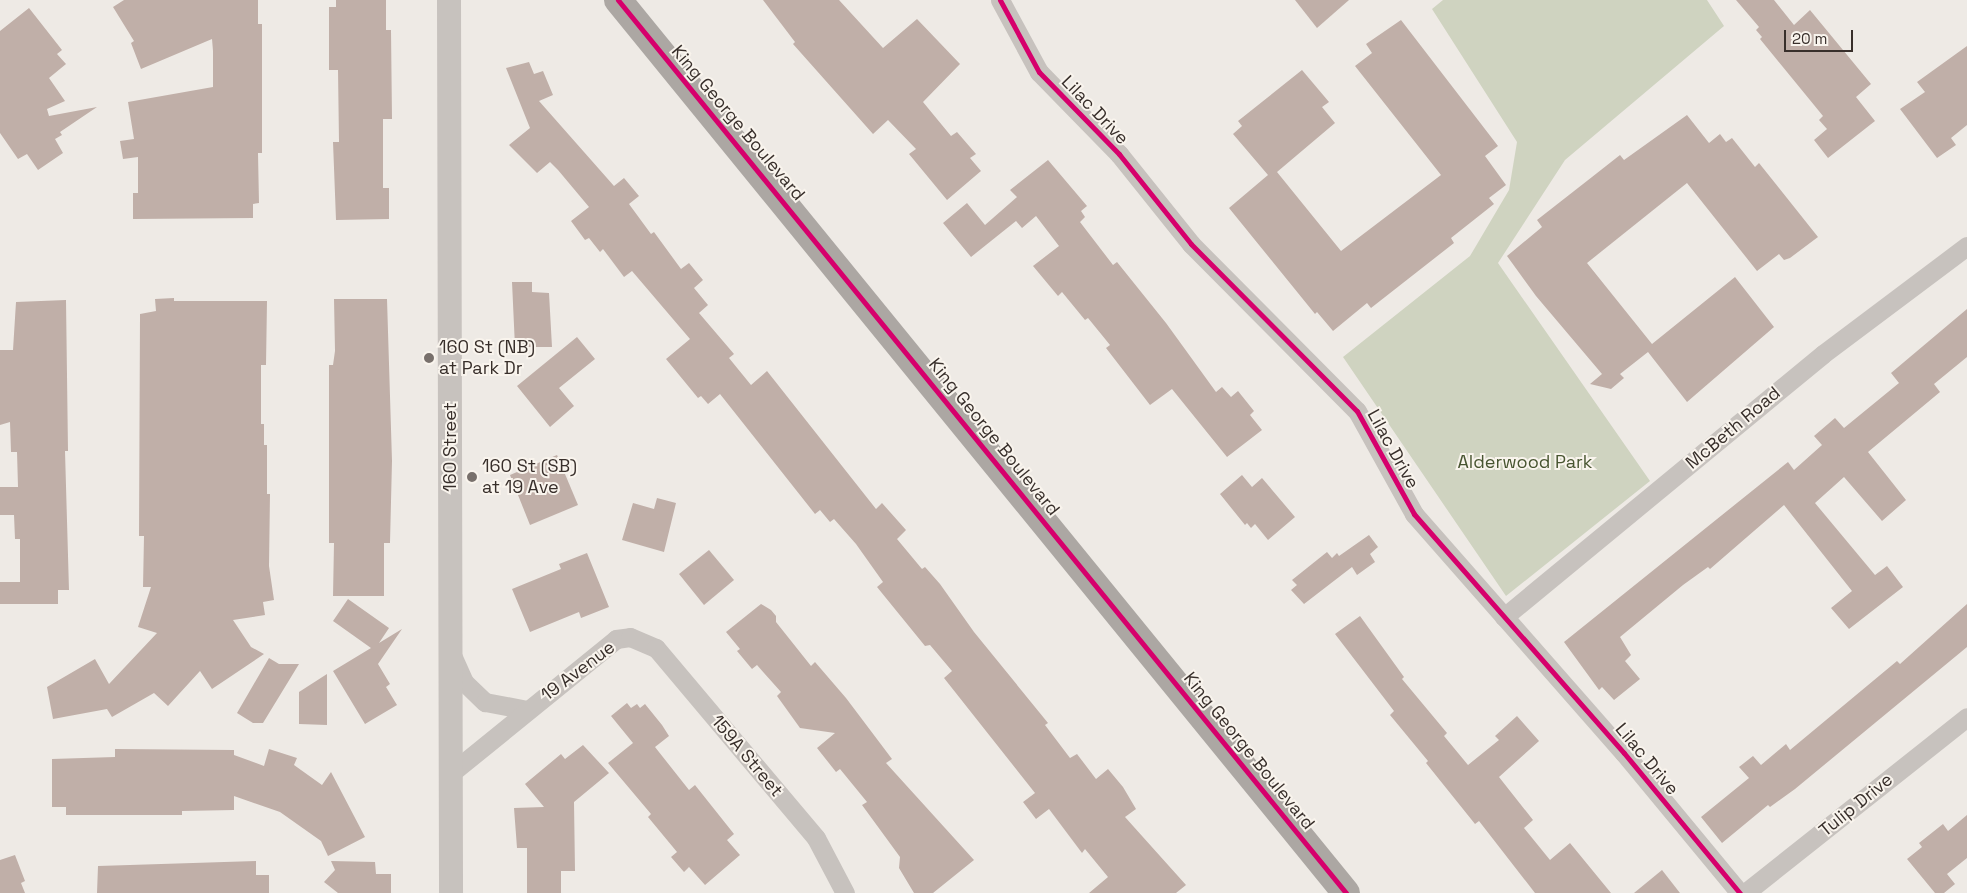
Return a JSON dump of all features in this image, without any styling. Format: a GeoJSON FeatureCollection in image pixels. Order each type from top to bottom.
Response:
{"type":"FeatureCollection","features":[{"type":"Feature","properties":{"kind":"main road","name":"King George Boulevard"},"geometry":{"type":"LineString","coordinates":[[618,0],[1346,893]]}},
{"type":"Feature","properties":{"kind":"street","name":"160 Street"},"geometry":{"type":"LineString","coordinates":[[449,0],[451,893]]}},
{"type":"Feature","properties":{"kind":"street","name":"Lilac Drive"},"geometry":{"type":"LineString","coordinates":[[1000,0],[1039,72],[1119,154],[1191,244],[1357,411],[1414,514],[1624,752],[1740,893]]}},
{"type":"Feature","properties":{"kind":"street","name":"McBeth Road"},"geometry":{"type":"LineString","coordinates":[[1504,617],[1823,354],[1967,246]]}},
{"type":"Feature","properties":{"kind":"street","name":"19 Avenue"},"geometry":{"type":"LineString","coordinates":[[450,774],[616,639],[630,637]]}},
{"type":"Feature","properties":{"kind":"street","name":"159A Street"},"geometry":{"type":"LineString","coordinates":[[630,637],[656,648],[810,830],[845,893]]}},
{"type":"Feature","properties":{"kind":"street","name":"19 Avenue"},"geometry":{"type":"LineString","coordinates":[[450,651],[464,682],[485,702],[527,710]]}},
{"type":"Feature","properties":{"kind":"street","name":"Tulip Drive"},"geometry":{"type":"LineString","coordinates":[[1745,893],[1967,716]]}},
{"type":"Feature","properties":{"kind":"green space","name":"Alderwood Park"},"geometry":{"type":"Polygon","coordinates":[[[1443,0],[1707,0],[1724,26],[1565,160],[1498,263],[1650,481],[1506,596],[1343,357],[1470,256],[1509,190],[1517,142],[1432,9],[1443,0]]]}},
{"type":"Feature","properties":{"kind":"building"},"geometry":{"type":"Polygon","coordinates":[[[124,0],[258,0],[258,24],[262,24],[262,153],[258,153],[259,203],[253,204],[253,218],[133,219],[133,193],[138,193],[138,157],[123,159],[120,141],[134,139],[128,102],[213,87],[213,51],[212,39],[141,69],[131,43],[134,41],[113,7],[124,0]]]}},
{"type":"Feature","properties":{"kind":"building"},"geometry":{"type":"Polygon","coordinates":[[[336,0],[386,0],[386,30],[391,30],[392,119],[383,119],[383,188],[389,188],[389,219],[336,220],[333,142],[339,142],[338,70],[329,70],[329,7],[336,7],[336,0]]]}},
{"type":"Feature","properties":{"kind":"building"},"geometry":{"type":"Polygon","coordinates":[[[763,0],[839,0],[883,48],[917,19],[960,64],[923,102],[951,136],[957,132],[976,154],[970,158],[981,171],[947,200],[909,154],[916,149],[888,120],[873,134],[793,44],[795,42],[763,0]]]}},
{"type":"Feature","properties":{"kind":"building"},"geometry":{"type":"Polygon","coordinates":[[[1295,0],[1349,0],[1317,28],[1295,0]]]}},
{"type":"Feature","properties":{"kind":"building"},"geometry":{"type":"Polygon","coordinates":[[[1736,0],[1774,0],[1794,25],[1810,10],[1871,84],[1856,97],[1875,121],[1828,158],[1814,140],[1827,129],[1819,120],[1823,116],[1760,39],[1762,37],[1756,30],[1759,27],[1736,0]]]}},
{"type":"Feature","properties":{"kind":"building"},"geometry":{"type":"Polygon","coordinates":[[[29,8],[62,50],[57,54],[66,64],[49,78],[65,101],[47,109],[49,116],[97,107],[60,132],[62,135],[55,139],[63,153],[38,170],[27,154],[18,159],[0,133],[0,31],[29,8]]]}},
{"type":"Feature","properties":{"kind":"building"},"geometry":{"type":"Polygon","coordinates":[[[1401,20],[1498,146],[1485,156],[1506,185],[1489,198],[1494,204],[1451,238],[1454,243],[1371,308],[1367,303],[1333,331],[1317,312],[1315,314],[1229,208],[1268,175],[1233,134],[1242,126],[1238,121],[1302,70],[1329,102],[1322,107],[1335,123],[1277,172],[1341,251],[1441,175],[1355,66],[1372,53],[1366,44],[1401,20]]]}},
{"type":"Feature","properties":{"kind":"building"},"geometry":{"type":"Polygon","coordinates":[[[1967,46],[1967,125],[1951,138],[1956,145],[1937,158],[1900,109],[1925,92],[1917,82],[1967,46]]]}},
{"type":"Feature","properties":{"kind":"building"},"geometry":{"type":"Polygon","coordinates":[[[529,62],[534,74],[543,71],[553,95],[539,101],[614,186],[624,178],[639,196],[629,204],[651,234],[654,232],[681,269],[689,263],[703,280],[694,288],[708,305],[699,313],[734,354],[729,358],[751,385],[767,371],[876,509],[882,503],[906,530],[897,539],[922,569],[925,567],[940,584],[974,632],[1048,723],[1045,725],[1070,758],[1077,754],[1096,779],[1108,769],[1123,787],[1136,809],[1125,817],[1186,885],[1176,893],[1089,893],[1108,877],[1085,849],[1082,853],[1049,809],[1036,819],[1023,802],[1035,793],[944,678],[952,671],[930,645],[925,646],[877,587],[883,582],[856,544],[834,519],[830,522],[820,510],[815,514],[720,394],[708,404],[701,396],[698,398],[666,359],[690,339],[632,271],[624,277],[603,249],[600,252],[589,238],[585,240],[571,221],[589,207],[558,170],[550,162],[537,173],[509,145],[530,128],[506,68],[529,62]]]}},
{"type":"Feature","properties":{"kind":"building"},"geometry":{"type":"Polygon","coordinates":[[[1687,115],[1709,143],[1720,134],[1726,142],[1732,138],[1755,167],[1759,163],[1818,237],[1790,258],[1784,260],[1779,254],[1757,271],[1687,183],[1587,263],[1652,344],[1735,277],[1774,327],[1687,402],[1648,352],[1620,374],[1624,378],[1611,389],[1590,384],[1602,374],[1536,296],[1507,256],[1542,227],[1537,220],[1620,155],[1624,160],[1687,115]]]}},
{"type":"Feature","properties":{"kind":"building"},"geometry":{"type":"Polygon","coordinates":[[[1048,160],[1087,206],[1081,211],[1085,217],[1080,222],[1113,265],[1117,262],[1166,323],[1216,392],[1222,387],[1231,397],[1238,391],[1254,411],[1250,415],[1262,430],[1227,457],[1172,389],[1150,405],[1106,348],[1110,345],[1088,318],[1085,320],[1062,292],[1058,296],[1033,266],[1059,246],[1036,216],[1022,228],[1016,221],[971,257],[943,223],[967,203],[985,225],[1017,197],[1010,190],[1048,160]]]}},
{"type":"Feature","properties":{"kind":"building"},"geometry":{"type":"Polygon","coordinates":[[[512,282],[532,282],[532,292],[549,293],[552,347],[515,347],[512,282]]]}},
{"type":"Feature","properties":{"kind":"building"},"geometry":{"type":"Polygon","coordinates":[[[174,298],[174,301],[267,301],[266,365],[261,365],[261,424],[264,424],[264,445],[267,445],[267,494],[270,494],[269,566],[274,600],[263,602],[265,615],[233,620],[251,647],[264,654],[212,689],[200,671],[168,706],[154,693],[112,717],[107,709],[53,719],[47,687],[95,659],[109,684],[157,633],[138,627],[151,587],[143,587],[144,536],[139,536],[140,314],[156,311],[155,299],[174,298]]]}},
{"type":"Feature","properties":{"kind":"building"},"geometry":{"type":"Polygon","coordinates":[[[334,299],[387,299],[392,461],[390,543],[384,543],[384,596],[333,596],[334,543],[329,543],[329,365],[333,365],[335,351],[334,299]]]}},
{"type":"Feature","properties":{"kind":"building"},"geometry":{"type":"Polygon","coordinates":[[[66,300],[68,451],[65,451],[69,590],[58,590],[58,604],[0,604],[0,582],[20,582],[20,539],[15,539],[14,515],[0,515],[0,487],[18,487],[17,452],[11,452],[10,422],[0,425],[0,350],[13,350],[16,302],[66,300]]]}},
{"type":"Feature","properties":{"kind":"building"},"geometry":{"type":"Polygon","coordinates":[[[1967,309],[1967,357],[1934,384],[1940,392],[1868,452],[1906,500],[1882,521],[1844,477],[1815,503],[1875,575],[1887,566],[1903,587],[1849,629],[1831,608],[1852,591],[1784,505],[1710,569],[1708,567],[1683,585],[1620,637],[1631,655],[1625,661],[1640,679],[1614,700],[1602,687],[1599,690],[1564,642],[1788,462],[1794,470],[1822,445],[1814,436],[1835,418],[1844,428],[1899,383],[1891,373],[1967,309]]]}},
{"type":"Feature","properties":{"kind":"building"},"geometry":{"type":"Polygon","coordinates":[[[577,337],[595,359],[559,388],[574,406],[550,427],[517,386],[577,337]]]}},
{"type":"Feature","properties":{"kind":"building"},"geometry":{"type":"Polygon","coordinates":[[[557,455],[578,505],[530,525],[510,475],[557,455]]]}},
{"type":"Feature","properties":{"kind":"building"},"geometry":{"type":"Polygon","coordinates":[[[1242,475],[1252,487],[1262,478],[1295,517],[1268,540],[1255,524],[1251,528],[1247,523],[1245,525],[1220,494],[1242,475]]]}},
{"type":"Feature","properties":{"kind":"building"},"geometry":{"type":"Polygon","coordinates":[[[657,498],[676,503],[664,552],[622,540],[633,503],[654,509],[657,498]]]}},
{"type":"Feature","properties":{"kind":"building"},"geometry":{"type":"Polygon","coordinates":[[[1369,535],[1378,547],[1370,554],[1375,562],[1357,575],[1352,567],[1304,604],[1291,590],[1297,585],[1292,580],[1327,552],[1332,558],[1337,553],[1339,556],[1369,535]]]}},
{"type":"Feature","properties":{"kind":"building"},"geometry":{"type":"Polygon","coordinates":[[[709,550],[734,580],[704,605],[679,574],[709,550]]]}},
{"type":"Feature","properties":{"kind":"building"},"geometry":{"type":"Polygon","coordinates":[[[587,553],[609,607],[581,618],[579,612],[530,632],[512,589],[561,569],[559,564],[587,553]]]}},
{"type":"Feature","properties":{"kind":"building"},"geometry":{"type":"Polygon","coordinates":[[[348,599],[389,628],[379,643],[402,629],[378,664],[390,684],[386,687],[397,705],[365,724],[333,671],[371,648],[333,621],[348,599]]]}},
{"type":"Feature","properties":{"kind":"building"},"geometry":{"type":"Polygon","coordinates":[[[761,604],[771,610],[776,616],[776,622],[811,666],[815,662],[846,698],[892,759],[886,763],[974,860],[933,893],[914,893],[899,868],[900,857],[862,805],[867,802],[840,769],[836,772],[817,748],[835,733],[800,728],[777,696],[781,692],[757,665],[752,669],[737,651],[740,649],[726,632],[761,604]]]}},
{"type":"Feature","properties":{"kind":"building"},"geometry":{"type":"Polygon","coordinates":[[[1967,604],[1967,647],[1795,789],[1770,807],[1768,805],[1722,843],[1701,817],[1749,778],[1739,767],[1753,756],[1761,765],[1786,744],[1790,750],[1897,661],[1900,664],[1967,604]]]}},
{"type":"Feature","properties":{"kind":"building"},"geometry":{"type":"Polygon","coordinates":[[[1360,616],[1404,677],[1402,679],[1447,733],[1444,736],[1468,765],[1499,740],[1495,736],[1517,716],[1539,741],[1499,777],[1533,820],[1524,828],[1550,860],[1570,843],[1611,893],[1535,893],[1479,821],[1475,824],[1426,763],[1428,761],[1390,715],[1394,711],[1335,634],[1360,616]]]}},
{"type":"Feature","properties":{"kind":"building"},"geometry":{"type":"Polygon","coordinates":[[[269,658],[279,664],[299,664],[263,723],[253,723],[237,713],[269,658]]]}},
{"type":"Feature","properties":{"kind":"building"},"geometry":{"type":"Polygon","coordinates":[[[327,674],[327,725],[299,724],[299,692],[327,674]]]}},
{"type":"Feature","properties":{"kind":"building"},"geometry":{"type":"Polygon","coordinates":[[[627,703],[631,708],[637,704],[640,708],[645,704],[669,736],[655,747],[689,790],[695,785],[734,834],[727,840],[740,855],[705,885],[689,867],[684,872],[671,857],[677,852],[648,817],[651,814],[608,763],[633,743],[611,716],[627,703]]]}},
{"type":"Feature","properties":{"kind":"building"},"geometry":{"type":"Polygon","coordinates":[[[583,745],[609,773],[574,802],[575,871],[561,871],[561,893],[527,893],[527,848],[517,848],[514,808],[544,807],[525,784],[561,754],[565,759],[583,745]]]}},
{"type":"Feature","properties":{"kind":"building"},"geometry":{"type":"Polygon","coordinates":[[[115,749],[234,750],[234,755],[264,766],[269,749],[297,758],[294,765],[322,785],[331,772],[365,837],[328,856],[321,841],[280,812],[234,796],[234,810],[182,811],[182,815],[66,815],[66,807],[52,807],[52,759],[115,757],[115,749]]]}},
{"type":"Feature","properties":{"kind":"building"},"geometry":{"type":"Polygon","coordinates":[[[1967,815],[1967,858],[1947,874],[1955,884],[1944,893],[1935,893],[1907,859],[1922,847],[1919,843],[1943,824],[1948,831],[1967,815]]]}},
{"type":"Feature","properties":{"kind":"building"},"geometry":{"type":"Polygon","coordinates":[[[15,855],[25,881],[21,883],[25,893],[0,893],[0,860],[15,855]]]}},
{"type":"Feature","properties":{"kind":"building"},"geometry":{"type":"Polygon","coordinates":[[[256,861],[256,875],[269,875],[269,893],[97,893],[98,866],[256,861]]]}},
{"type":"Feature","properties":{"kind":"building"},"geometry":{"type":"Polygon","coordinates":[[[331,861],[375,862],[376,874],[391,874],[391,893],[338,893],[324,882],[335,870],[331,861]]]}},
{"type":"Feature","properties":{"kind":"building"},"geometry":{"type":"Polygon","coordinates":[[[1662,870],[1680,893],[1634,893],[1662,870]]]}},
{"type":"Feature","properties":{"kind":"cycle path"},"geometry":{"type":"LineString","coordinates":[[618,0],[1346,893]]}},
{"type":"Feature","properties":{"kind":"cycle path"},"geometry":{"type":"LineString","coordinates":[[1000,0],[1039,72],[1119,154],[1191,244],[1357,411],[1414,514],[1624,753],[1740,893]]}},
{"type":"Feature","properties":{"kind":"place","name":"160 St (NB) at Park Dr"},"geometry":{"type":"Point","coordinates":[429,358]}},
{"type":"Feature","properties":{"kind":"place","name":"160 St (SB) at 19 Ave"},"geometry":{"type":"Point","coordinates":[472,477]}}]}
